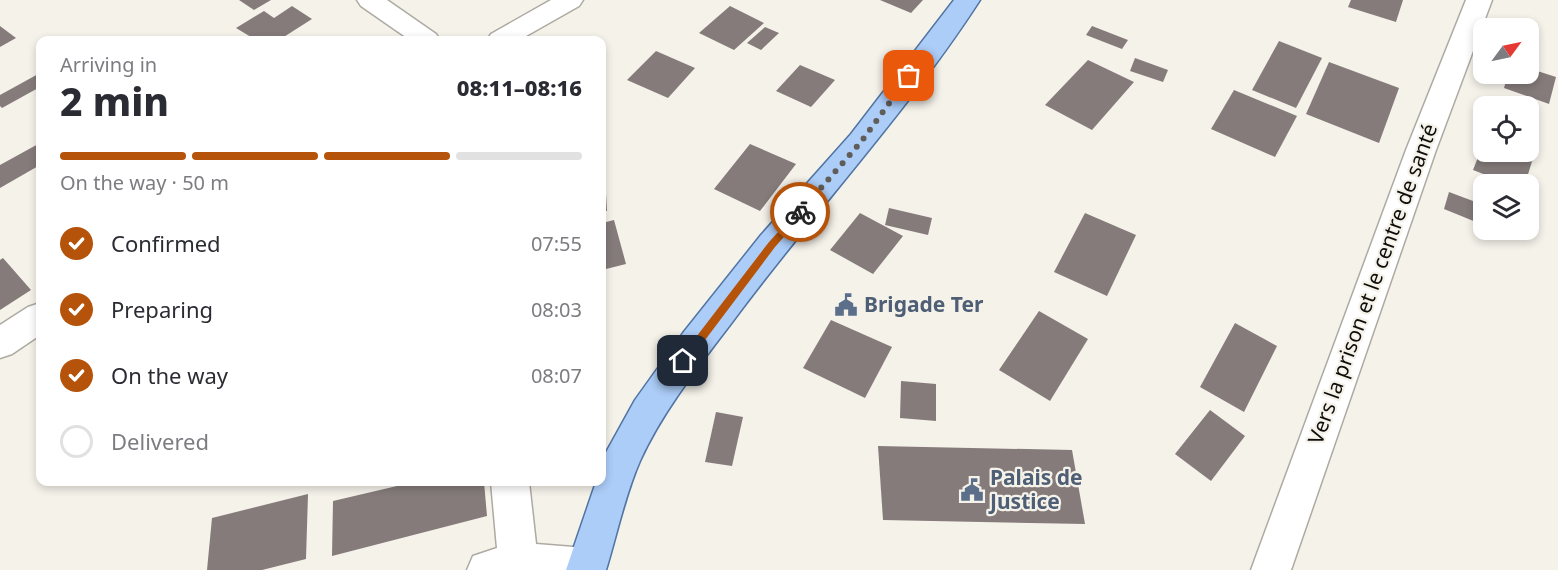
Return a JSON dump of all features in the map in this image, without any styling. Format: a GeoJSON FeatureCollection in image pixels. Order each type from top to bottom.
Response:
{"type":"FeatureCollection","features":[{"type":"Feature","properties":{"kind":"main road"},"geometry":{"type":"LineString","coordinates":[[586,569],[623,456],[648,412],[702,335],[772,244],[861,142],[967,0]]}},
{"type":"Feature","properties":{"kind":"street"},"geometry":{"type":"LineString","coordinates":[[370,0],[421,36]]}},
{"type":"Feature","properties":{"kind":"street"},"geometry":{"type":"LineString","coordinates":[[507,36],[570,0]]}},
{"type":"Feature","properties":{"kind":"street","name":"Vers la prison et le centre de santé"},"geometry":{"type":"LineString","coordinates":[[1271,570],[1421,150],[1479,0]]}},
{"type":"Feature","properties":{"kind":"street"},"geometry":{"type":"LineString","coordinates":[[0,343],[36,320]]}},
{"type":"Feature","properties":{"kind":"street"},"geometry":{"type":"LineString","coordinates":[[510,486],[502,566],[586,569]]}},
{"type":"Feature","properties":{"kind":"building"},"geometry":{"type":"Polygon","coordinates":[[[239,0],[271,0],[254,10],[239,0]]]}},
{"type":"Feature","properties":{"kind":"building"},"geometry":{"type":"Polygon","coordinates":[[[880,0],[923,0],[911,13],[880,0]]]}},
{"type":"Feature","properties":{"kind":"building"},"geometry":{"type":"Polygon","coordinates":[[[1351,0],[1403,0],[1396,22],[1348,7],[1351,0]]]}},
{"type":"Feature","properties":{"kind":"building"},"geometry":{"type":"Polygon","coordinates":[[[292,6],[312,19],[285,36],[249,36],[236,28],[264,11],[274,18],[292,6]]]}},
{"type":"Feature","properties":{"kind":"building"},"geometry":{"type":"Polygon","coordinates":[[[730,6],[764,23],[734,50],[699,33],[730,6]]]}},
{"type":"Feature","properties":{"kind":"building"},"geometry":{"type":"Polygon","coordinates":[[[0,26],[16,38],[0,47],[0,26]]]}},
{"type":"Feature","properties":{"kind":"building"},"geometry":{"type":"Polygon","coordinates":[[[1092,26],[1128,40],[1122,49],[1086,35],[1092,26]]]}},
{"type":"Feature","properties":{"kind":"building"},"geometry":{"type":"Polygon","coordinates":[[[765,27],[779,33],[761,50],[747,43],[765,27]]]}},
{"type":"Feature","properties":{"kind":"building"},"geometry":{"type":"Polygon","coordinates":[[[1279,41],[1322,58],[1296,108],[1252,90],[1279,41]]]}},
{"type":"Feature","properties":{"kind":"building"},"geometry":{"type":"Polygon","coordinates":[[[656,51],[695,68],[668,98],[627,80],[656,51]]]}},
{"type":"Feature","properties":{"kind":"building"},"geometry":{"type":"Polygon","coordinates":[[[1135,58],[1168,70],[1163,82],[1130,71],[1135,58]]]}},
{"type":"Feature","properties":{"kind":"building"},"geometry":{"type":"Polygon","coordinates":[[[1088,60],[1134,82],[1092,130],[1045,105],[1088,60]]]}},
{"type":"Feature","properties":{"kind":"building"},"geometry":{"type":"Polygon","coordinates":[[[1329,62],[1399,88],[1379,143],[1306,114],[1329,62]]]}},
{"type":"Feature","properties":{"kind":"building"},"geometry":{"type":"Polygon","coordinates":[[[800,65],[835,80],[811,107],[776,91],[800,65]]]}},
{"type":"Feature","properties":{"kind":"building"},"geometry":{"type":"Polygon","coordinates":[[[1539,72],[1556,77],[1549,104],[1539,100],[1539,96],[1526,96],[1504,88],[1505,84],[1539,84],[1539,72]]]}},
{"type":"Feature","properties":{"kind":"building"},"geometry":{"type":"Polygon","coordinates":[[[36,75],[36,89],[2,108],[0,95],[36,75]]]}},
{"type":"Feature","properties":{"kind":"building"},"geometry":{"type":"Polygon","coordinates":[[[1234,90],[1297,116],[1275,157],[1211,129],[1234,90]]]}},
{"type":"Feature","properties":{"kind":"building"},"geometry":{"type":"Polygon","coordinates":[[[750,144],[796,164],[760,211],[714,189],[750,144]]]}},
{"type":"Feature","properties":{"kind":"building"},"geometry":{"type":"Polygon","coordinates":[[[36,145],[36,167],[0,188],[0,165],[36,145]]]}},
{"type":"Feature","properties":{"kind":"building"},"geometry":{"type":"Polygon","coordinates":[[[1476,162],[1532,162],[1528,174],[1483,174],[1473,170],[1476,162]]]}},
{"type":"Feature","properties":{"kind":"building"},"geometry":{"type":"Polygon","coordinates":[[[1449,192],[1473,201],[1473,221],[1444,209],[1449,192]]]}},
{"type":"Feature","properties":{"kind":"building"},"geometry":{"type":"Polygon","coordinates":[[[889,208],[932,218],[928,235],[885,225],[889,208]]]}},
{"type":"Feature","properties":{"kind":"building"},"geometry":{"type":"Polygon","coordinates":[[[860,213],[903,236],[873,274],[830,250],[860,213]]]}},
{"type":"Feature","properties":{"kind":"building"},"geometry":{"type":"Polygon","coordinates":[[[1085,213],[1136,235],[1107,296],[1054,272],[1085,213]]]}},
{"type":"Feature","properties":{"kind":"building"},"geometry":{"type":"Polygon","coordinates":[[[614,220],[626,264],[606,269],[606,222],[614,220]]]}},
{"type":"Feature","properties":{"kind":"building"},"geometry":{"type":"Polygon","coordinates":[[[3,258],[31,290],[0,310],[0,260],[3,258]]]}},
{"type":"Feature","properties":{"kind":"building"},"geometry":{"type":"Polygon","coordinates":[[[1039,311],[1088,339],[1050,401],[999,370],[1039,311]]]}},
{"type":"Feature","properties":{"kind":"building"},"geometry":{"type":"Polygon","coordinates":[[[831,320],[892,347],[865,398],[803,368],[831,320]]]}},
{"type":"Feature","properties":{"kind":"building"},"geometry":{"type":"Polygon","coordinates":[[[1235,323],[1277,346],[1244,412],[1200,387],[1235,323]]]}},
{"type":"Feature","properties":{"kind":"building"},"geometry":{"type":"Polygon","coordinates":[[[901,381],[936,384],[936,421],[900,418],[901,381]]]}},
{"type":"Feature","properties":{"kind":"building"},"geometry":{"type":"Polygon","coordinates":[[[1210,410],[1245,436],[1211,481],[1175,454],[1210,410]]]}},
{"type":"Feature","properties":{"kind":"building"},"geometry":{"type":"Polygon","coordinates":[[[716,412],[743,417],[732,466],[705,462],[716,412]]]}},
{"type":"Feature","properties":{"kind":"building"},"geometry":{"type":"Polygon","coordinates":[[[878,446],[1072,450],[1085,524],[883,520],[878,446]]]}},
{"type":"Feature","properties":{"kind":"building"},"geometry":{"type":"Polygon","coordinates":[[[397,486],[484,486],[487,516],[332,556],[333,501],[397,486]]]}},
{"type":"Feature","properties":{"kind":"building"},"geometry":{"type":"Polygon","coordinates":[[[308,494],[306,559],[262,570],[207,570],[212,518],[308,494]]]}},
{"type":"Feature","properties":{"kind":"way so far"},"geometry":{"type":"LineString","coordinates":[[800,212],[861,142],[909,76]]}},
{"type":"Feature","properties":{"kind":"place","name":"Brigade Ter"},"geometry":{"type":"Point","coordinates":[846,305]}},
{"type":"Feature","properties":{"kind":"place","name":"Palais de Justice"},"geometry":{"type":"Point","coordinates":[972,490]}},
{"type":"Feature","properties":{"kind":"route"},"geometry":{"type":"LineString","coordinates":[[683,361],[772,244],[800,212]]}}]}
